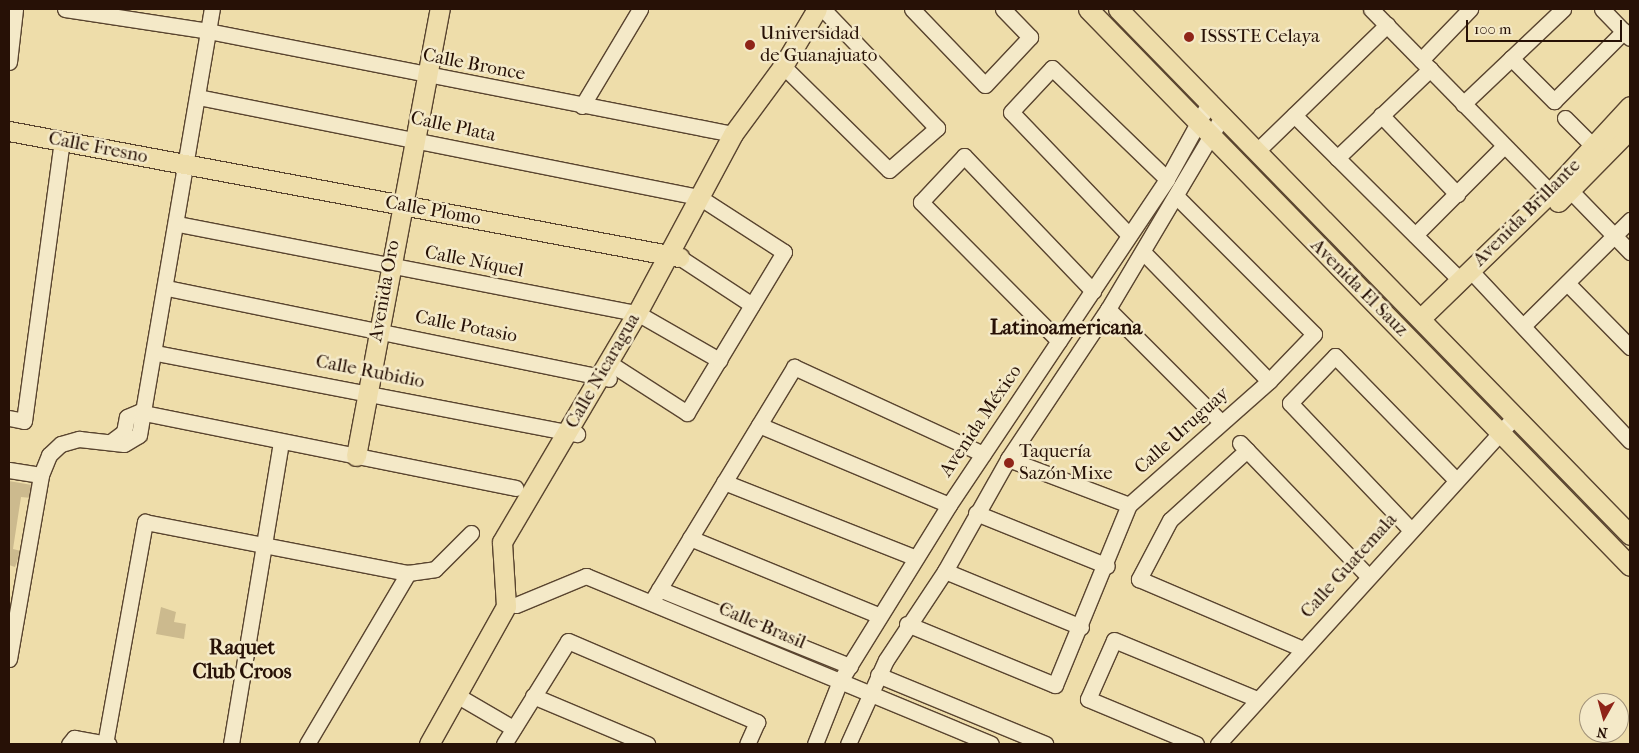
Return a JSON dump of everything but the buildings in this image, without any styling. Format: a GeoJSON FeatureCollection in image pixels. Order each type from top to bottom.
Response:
{"type":"FeatureCollection","features":[{"type":"Feature","properties":{"kind":"main road","name":"Avenida Oro"},"geometry":{"type":"LineString","coordinates":[[351,454],[421,75],[428,9]]}},
{"type":"Feature","properties":{"kind":"main road","name":"Avenida Oro"},"geometry":{"type":"LineString","coordinates":[[421,75],[440,9]]}},
{"type":"Feature","properties":{"kind":"main road","name":"Calle Nicaragua"},"geometry":{"type":"LineString","coordinates":[[511,605],[502,542],[572,433],[641,315],[705,199],[823,9]]}},
{"type":"Feature","properties":{"kind":"main road","name":"Avenida El Sauz"},"geometry":{"type":"LineString","coordinates":[[1088,9],[1630,566]]}},
{"type":"Feature","properties":{"kind":"main road","name":"Avenida El Sauz"},"geometry":{"type":"LineString","coordinates":[[1118,9],[1258,150],[1426,323],[1514,418],[1630,535]]}},
{"type":"Feature","properties":{"kind":"main road","name":"Calle Nicaragua"},"geometry":{"type":"LineString","coordinates":[[705,199],[733,134],[786,69]]}},
{"type":"Feature","properties":{"kind":"main road","name":"Avenida Brillante"},"geometry":{"type":"LineString","coordinates":[[1560,191],[1593,146],[1630,106]]}},
{"type":"Feature","properties":{"kind":"main road","name":"Avenida Brillante"},"geometry":{"type":"LineString","coordinates":[[1426,323],[1469,277],[1560,191],[1630,129]]}},
{"type":"Feature","properties":{"kind":"main road","name":"Calle Fresno"},"geometry":{"type":"LineString","coordinates":[[9,131],[188,165]]}},
{"type":"Feature","properties":{"kind":"main road","name":"Calle Plomo"},"geometry":{"type":"LineString","coordinates":[[188,165],[674,256]]}},
{"type":"Feature","properties":{"kind":"main road"},"geometry":{"type":"LineString","coordinates":[[436,744],[511,605]]}},
{"type":"Feature","properties":{"kind":"main road"},"geometry":{"type":"LineString","coordinates":[[428,744],[460,698]]}},
{"type":"Feature","properties":{"kind":"street"},"geometry":{"type":"LineString","coordinates":[[9,62],[15,9]]}},
{"type":"Feature","properties":{"kind":"street","name":"Calle Bronce"},"geometry":{"type":"LineString","coordinates":[[65,9],[208,31],[421,75],[733,134]]}},
{"type":"Feature","properties":{"kind":"street"},"geometry":{"type":"LineString","coordinates":[[9,659],[16,575],[41,475],[61,444],[79,438],[112,440],[124,444],[139,435],[145,415],[156,353],[212,9]]}},
{"type":"Feature","properties":{"kind":"street"},"geometry":{"type":"LineString","coordinates":[[582,106],[640,9]]}},
{"type":"Feature","properties":{"kind":"street"},"geometry":{"type":"LineString","coordinates":[[786,69],[889,170],[937,128],[823,9]]}},
{"type":"Feature","properties":{"kind":"street"},"geometry":{"type":"LineString","coordinates":[[912,9],[985,85],[1030,37],[1002,9]]}},
{"type":"Feature","properties":{"kind":"street"},"geometry":{"type":"LineString","coordinates":[[1371,9],[1503,147],[1615,236],[1630,252]]}},
{"type":"Feature","properties":{"kind":"street"},"geometry":{"type":"LineString","coordinates":[[1337,158],[1381,115],[1470,9]]}},
{"type":"Feature","properties":{"kind":"street"},"geometry":{"type":"LineString","coordinates":[[1463,104],[1563,9]]}},
{"type":"Feature","properties":{"kind":"street"},"geometry":{"type":"LineString","coordinates":[[1511,58],[1554,101],[1627,34],[1602,9]]}},
{"type":"Feature","properties":{"kind":"street"},"geometry":{"type":"LineString","coordinates":[[1258,150],[1387,25]]}},
{"type":"Feature","properties":{"kind":"street"},"geometry":{"type":"LineString","coordinates":[[1130,236],[1011,112],[1052,68],[1167,179]]}},
{"type":"Feature","properties":{"kind":"street","name":"Calle Plata"},"geometry":{"type":"LineString","coordinates":[[198,97],[705,199]]}},
{"type":"Feature","properties":{"kind":"street","name":"Avenida México"},"geometry":{"type":"LineString","coordinates":[[815,744],[840,681],[949,505],[1216,108]]}},
{"type":"Feature","properties":{"kind":"street"},"geometry":{"type":"LineString","coordinates":[[1294,115],[1415,235],[1469,277],[1523,326],[1628,435]]}},
{"type":"Feature","properties":{"kind":"street"},"geometry":{"type":"LineString","coordinates":[[1381,115],[1457,194]]}},
{"type":"Feature","properties":{"kind":"street"},"geometry":{"type":"LineString","coordinates":[[1565,118],[1593,146]]}},
{"type":"Feature","properties":{"kind":"street","name":"Avenida México"},"geometry":{"type":"LineString","coordinates":[[848,744],[869,693],[907,624],[945,571],[1008,459],[1108,309],[1176,196],[1204,128]]}},
{"type":"Feature","properties":{"kind":"street"},"geometry":{"type":"LineString","coordinates":[[9,418],[24,421],[62,141]]}},
{"type":"Feature","properties":{"kind":"street"},"geometry":{"type":"LineString","coordinates":[[1415,235],[1503,147]]}},
{"type":"Feature","properties":{"kind":"street"},"geometry":{"type":"LineString","coordinates":[[1059,341],[921,202],[964,156],[1092,291]]}},
{"type":"Feature","properties":{"kind":"street","name":"Calle Uruguay"},"geometry":{"type":"LineString","coordinates":[[907,624],[1055,685],[1107,566],[1129,505],[1220,421],[1269,381],[1314,334],[1176,196]]}},
{"type":"Feature","properties":{"kind":"street"},"geometry":{"type":"LineString","coordinates":[[608,370],[687,413],[784,252],[705,199]]}},
{"type":"Feature","properties":{"kind":"street"},"geometry":{"type":"LineString","coordinates":[[1523,326],[1630,220]]}},
{"type":"Feature","properties":{"kind":"street","name":"Calle Níquel"},"geometry":{"type":"LineString","coordinates":[[178,224],[641,315]]}},
{"type":"Feature","properties":{"kind":"street"},"geometry":{"type":"LineString","coordinates":[[1143,252],[1269,381]]}},
{"type":"Feature","properties":{"kind":"street"},"geometry":{"type":"LineString","coordinates":[[674,256],[752,305]]}},
{"type":"Feature","properties":{"kind":"street"},"geometry":{"type":"LineString","coordinates":[[1567,283],[1630,347]]}},
{"type":"Feature","properties":{"kind":"street","name":"Calle Potasio"},"geometry":{"type":"LineString","coordinates":[[167,288],[374,330],[608,370]]}},
{"type":"Feature","properties":{"kind":"street"},"geometry":{"type":"LineString","coordinates":[[1108,309],[1220,421]]}},
{"type":"Feature","properties":{"kind":"street"},"geometry":{"type":"LineString","coordinates":[[641,315],[718,360]]}},
{"type":"Feature","properties":{"kind":"street","name":"Calle Rubidio"},"geometry":{"type":"LineString","coordinates":[[156,353],[363,391],[572,433]]}},
{"type":"Feature","properties":{"kind":"street"},"geometry":{"type":"LineString","coordinates":[[1410,529],[1290,403],[1335,356],[1455,479]]}},
{"type":"Feature","properties":{"kind":"street"},"geometry":{"type":"LineString","coordinates":[[850,666],[655,595],[794,367],[983,454]]}},
{"type":"Feature","properties":{"kind":"street"},"geometry":{"type":"LineString","coordinates":[[145,415],[351,454],[515,488]]}},
{"type":"Feature","properties":{"kind":"street","name":"Calle Guatemala"},"geometry":{"type":"LineString","coordinates":[[1218,744],[1367,575],[1514,418]]}},
{"type":"Feature","properties":{"kind":"street"},"geometry":{"type":"LineString","coordinates":[[759,425],[949,505]]}},
{"type":"Feature","properties":{"kind":"street"},"geometry":{"type":"LineString","coordinates":[[231,744],[281,442]]}},
{"type":"Feature","properties":{"kind":"street"},"geometry":{"type":"LineString","coordinates":[[1301,648],[1140,579],[1170,520],[1244,446],[1367,575]]}},
{"type":"Feature","properties":{"kind":"street"},"geometry":{"type":"LineString","coordinates":[[1008,459],[1129,505]]}},
{"type":"Feature","properties":{"kind":"street"},"geometry":{"type":"LineString","coordinates":[[9,470],[41,475]]}},
{"type":"Feature","properties":{"kind":"street"},"geometry":{"type":"LineString","coordinates":[[724,482],[916,558]]}},
{"type":"Feature","properties":{"kind":"street"},"geometry":{"type":"LineString","coordinates":[[976,513],[1107,566]]}},
{"type":"Feature","properties":{"kind":"street"},"geometry":{"type":"LineString","coordinates":[[68,744],[74,738],[106,744],[145,522],[408,573],[435,569],[471,534]]}},
{"type":"Feature","properties":{"kind":"street"},"geometry":{"type":"LineString","coordinates":[[690,538],[880,616]]}},
{"type":"Feature","properties":{"kind":"street"},"geometry":{"type":"LineString","coordinates":[[945,571],[1080,627]]}},
{"type":"Feature","properties":{"kind":"street"},"geometry":{"type":"LineString","coordinates":[[307,744],[408,573]]}},
{"type":"Feature","properties":{"kind":"street","name":"Calle Brasil"},"geometry":{"type":"LineString","coordinates":[[511,605],[586,576],[655,595],[840,681],[991,744]]}},
{"type":"Feature","properties":{"kind":"street"},"geometry":{"type":"LineString","coordinates":[[1196,744],[1088,699],[1114,640],[1257,699]]}},
{"type":"Feature","properties":{"kind":"street"},"geometry":{"type":"LineString","coordinates":[[504,744],[568,641],[757,722],[747,744]]}},
{"type":"Feature","properties":{"kind":"street"},"geometry":{"type":"LineString","coordinates":[[862,647],[886,660]]}},
{"type":"Feature","properties":{"kind":"street"},"geometry":{"type":"LineString","coordinates":[[878,675],[1045,744]]}},
{"type":"Feature","properties":{"kind":"street"},"geometry":{"type":"LineString","coordinates":[[533,696],[647,744]]}},
{"type":"Feature","properties":{"kind":"street"},"geometry":{"type":"LineString","coordinates":[[460,698],[513,728]]}},
{"type":"Feature","properties":{"kind":"shaded area"},"geometry":{"type":"Polygon","coordinates":[[[9,481],[32,485],[31,498],[21,497],[13,549],[21,551],[15,567],[9,565],[9,481]]]}},
{"type":"Feature","properties":{"kind":"shaded area"},"geometry":{"type":"Polygon","coordinates":[[[161,607],[176,612],[174,622],[186,624],[184,639],[156,634],[161,607]]]}},
{"type":"Feature","properties":{"kind":"place","name":"ISSSTE Celaya"},"geometry":{"type":"Point","coordinates":[1189,37]}},
{"type":"Feature","properties":{"kind":"place","name":"Universidad de Guanajuato"},"geometry":{"type":"Point","coordinates":[750,45]}},
{"type":"Feature","properties":{"kind":"place","name":"Taquería Sazón Mixe"},"geometry":{"type":"Point","coordinates":[1009,463]}},
{"type":"Feature","properties":{"kind":"district","name":"Latinoamericana"},"geometry":{"type":"Point","coordinates":[1066,327]}},
{"type":"Feature","properties":{"kind":"district","name":"Raquet Club Croos"},"geometry":{"type":"Point","coordinates":[242,659]}}]}
